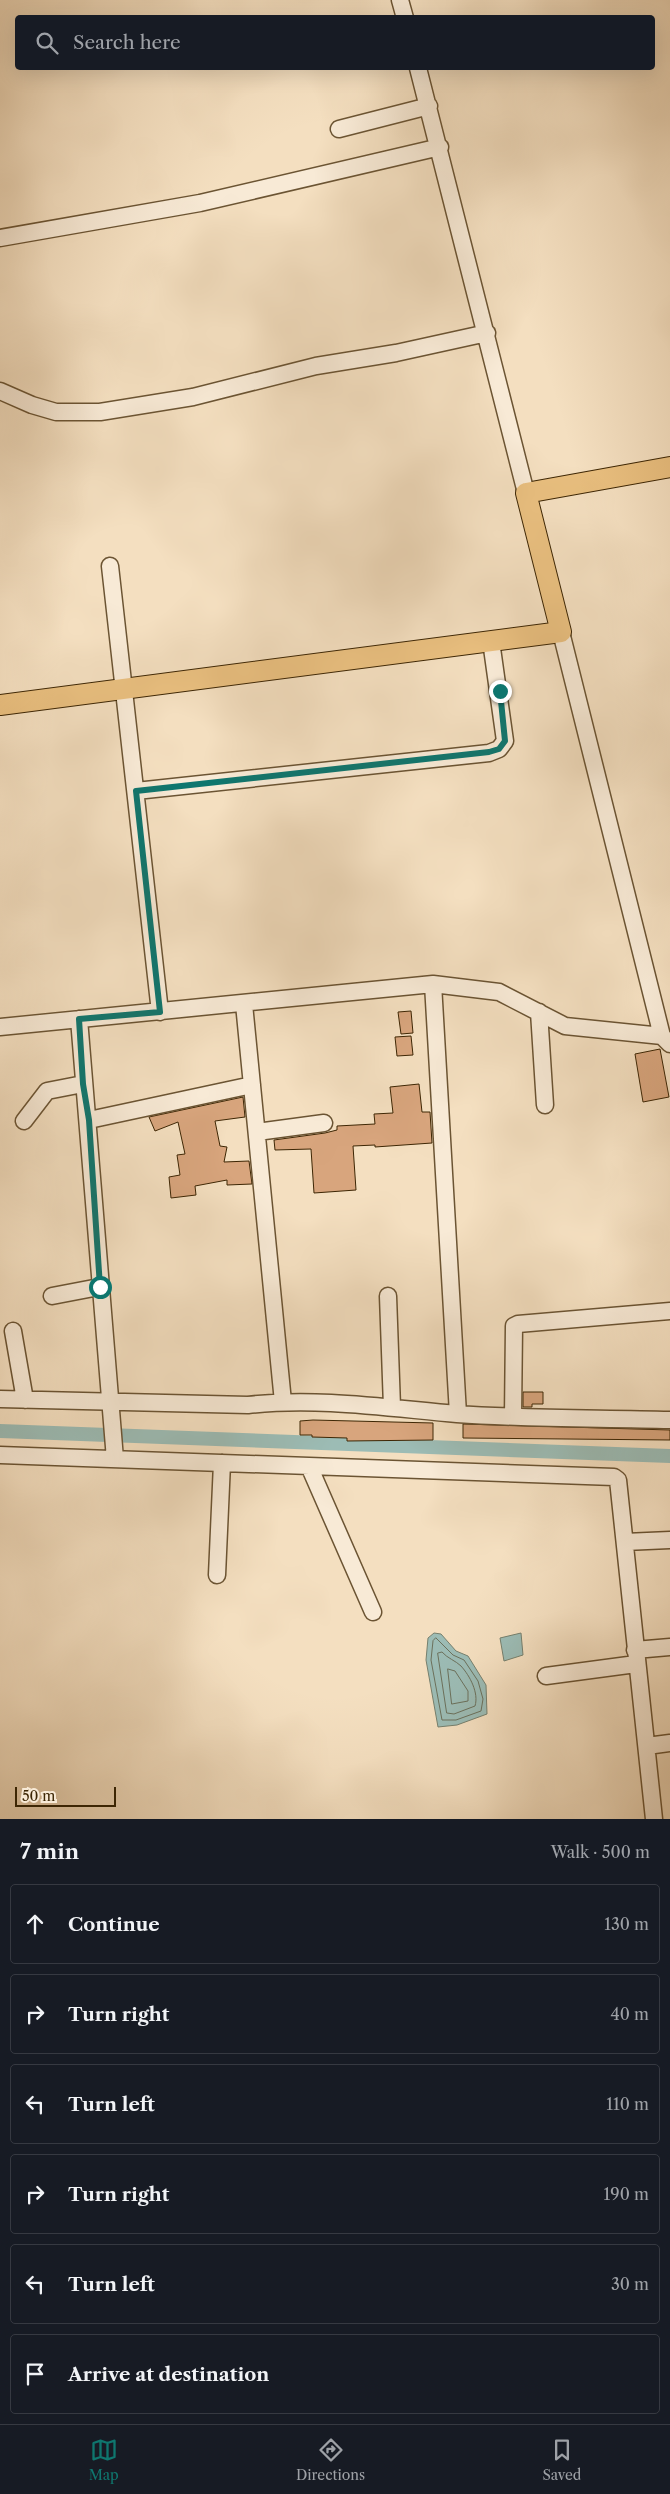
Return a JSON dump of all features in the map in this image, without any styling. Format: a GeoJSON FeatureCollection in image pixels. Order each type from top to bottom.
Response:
{"type":"FeatureCollection","features":[{"type":"Feature","properties":{"kind":"main road"},"geometry":{"type":"LineString","coordinates":[[0,705],[561,632],[526,493],[670,467]]}},
{"type":"Feature","properties":{"kind":"street"},"geometry":{"type":"LineString","coordinates":[[400,0],[403,15]]}},
{"type":"Feature","properties":{"kind":"street"},"geometry":{"type":"LineString","coordinates":[[419,70],[440,147],[526,493]]}},
{"type":"Feature","properties":{"kind":"street"},"geometry":{"type":"LineString","coordinates":[[339,129],[429,106]]}},
{"type":"Feature","properties":{"kind":"street"},"geometry":{"type":"LineString","coordinates":[[0,238],[200,203],[440,147]]}},
{"type":"Feature","properties":{"kind":"street"},"geometry":{"type":"LineString","coordinates":[[0,391],[32,405],[56,412],[100,412],[193,397],[316,366],[396,354],[487,333]]}},
{"type":"Feature","properties":{"kind":"street"},"geometry":{"type":"LineString","coordinates":[[110,566],[122,690],[136,791],[160,1012]]}},
{"type":"Feature","properties":{"kind":"street"},"geometry":{"type":"LineString","coordinates":[[0,1027],[433,984],[499,992],[565,1026],[666,1040],[561,632]]}},
{"type":"Feature","properties":{"kind":"street"},"geometry":{"type":"LineString","coordinates":[[136,791],[479,754],[499,749],[505,741],[491,641]]}},
{"type":"Feature","properties":{"kind":"street"},"geometry":{"type":"LineString","coordinates":[[433,984],[458,1414]]}},
{"type":"Feature","properties":{"kind":"street"},"geometry":{"type":"LineString","coordinates":[[244,1004],[283,1402]]}},
{"type":"Feature","properties":{"kind":"street"},"geometry":{"type":"LineString","coordinates":[[539,1012],[545,1105]]}},
{"type":"Feature","properties":{"kind":"street"},"geometry":{"type":"LineString","coordinates":[[79,1019],[83,1084],[89,1120],[100,1287],[114,1453]]}},
{"type":"Feature","properties":{"kind":"street"},"geometry":{"type":"LineString","coordinates":[[24,1121],[47,1091],[83,1084]]}},
{"type":"Feature","properties":{"kind":"street"},"geometry":{"type":"LineString","coordinates":[[89,1120],[252,1085]]}},
{"type":"Feature","properties":{"kind":"street"},"geometry":{"type":"LineString","coordinates":[[257,1132],[324,1122]]}},
{"type":"Feature","properties":{"kind":"street"},"geometry":{"type":"LineString","coordinates":[[52,1296],[100,1287]]}},
{"type":"Feature","properties":{"kind":"street"},"geometry":{"type":"LineString","coordinates":[[388,1296],[392,1407]]}},
{"type":"Feature","properties":{"kind":"street"},"geometry":{"type":"LineString","coordinates":[[513,1416],[514,1326],[670,1312]]}},
{"type":"Feature","properties":{"kind":"street"},"geometry":{"type":"LineString","coordinates":[[13,1330],[25,1400]]}},
{"type":"Feature","properties":{"kind":"street"},"geometry":{"type":"LineString","coordinates":[[0,1399],[111,1410],[283,1402],[392,1407],[458,1414],[670,1420]]}},
{"type":"Feature","properties":{"kind":"street"},"geometry":{"type":"LineString","coordinates":[[0,1455],[114,1453],[222,1463],[614,1477],[618,1480],[635,1657],[647,1746],[654,1819]]}},
{"type":"Feature","properties":{"kind":"street"},"geometry":{"type":"LineString","coordinates":[[217,1575],[222,1463]]}},
{"type":"Feature","properties":{"kind":"street"},"geometry":{"type":"LineString","coordinates":[[309,1466],[373,1612]]}},
{"type":"Feature","properties":{"kind":"street"},"geometry":{"type":"LineString","coordinates":[[625,1542],[670,1540]]}},
{"type":"Feature","properties":{"kind":"street"},"geometry":{"type":"LineString","coordinates":[[546,1676],[635,1657],[670,1647]]}},
{"type":"Feature","properties":{"kind":"street"},"geometry":{"type":"LineString","coordinates":[[647,1746],[670,1743]]}},
{"type":"Feature","properties":{"kind":"water"},"geometry":{"type":"Polygon","coordinates":[[[434,1633],[441,1634],[456,1651],[468,1656],[486,1685],[487,1714],[457,1725],[438,1727],[426,1660],[428,1638],[434,1633]]]}},
{"type":"Feature","properties":{"kind":"water"},"geometry":{"type":"Polygon","coordinates":[[[521,1633],[523,1655],[504,1661],[500,1638],[521,1633]]]}},
{"type":"Feature","properties":{"kind":"building"},"geometry":{"type":"Polygon","coordinates":[[[411,1011],[413,1033],[401,1034],[398,1012],[411,1011]]]}},
{"type":"Feature","properties":{"kind":"building"},"geometry":{"type":"Polygon","coordinates":[[[411,1036],[413,1055],[397,1056],[395,1037],[411,1036]]]}},
{"type":"Feature","properties":{"kind":"building"},"geometry":{"type":"Polygon","coordinates":[[[660,1049],[669,1097],[643,1102],[635,1054],[660,1049]]]}},
{"type":"Feature","properties":{"kind":"building"},"geometry":{"type":"Polygon","coordinates":[[[419,1084],[422,1112],[430,1112],[432,1143],[375,1147],[375,1145],[353,1146],[356,1190],[314,1193],[311,1149],[275,1150],[274,1140],[325,1133],[337,1130],[337,1126],[375,1124],[374,1114],[393,1113],[390,1087],[419,1084]]]}},
{"type":"Feature","properties":{"kind":"building"},"geometry":{"type":"Polygon","coordinates":[[[243,1097],[245,1117],[215,1121],[220,1146],[227,1147],[224,1162],[249,1161],[252,1184],[227,1185],[227,1180],[195,1186],[196,1195],[171,1198],[169,1177],[180,1175],[177,1155],[185,1154],[178,1122],[155,1131],[149,1117],[243,1097]]]}},
{"type":"Feature","properties":{"kind":"building"},"geometry":{"type":"Polygon","coordinates":[[[523,1392],[543,1392],[543,1404],[532,1404],[532,1407],[523,1407],[523,1392]]]}},
{"type":"Feature","properties":{"kind":"building"},"geometry":{"type":"Polygon","coordinates":[[[300,1421],[433,1423],[433,1440],[347,1441],[347,1438],[300,1435],[300,1421]]]}},
{"type":"Feature","properties":{"kind":"building"},"geometry":{"type":"Polygon","coordinates":[[[463,1424],[670,1430],[670,1440],[463,1438],[463,1424]]]}},
{"type":"Feature","properties":{"kind":"waterway"},"geometry":{"type":"LineString","coordinates":[[0,1431],[670,1456]]}},
{"type":"Feature","properties":{"kind":"route"},"geometry":{"type":"LineString","coordinates":[[100,1287],[89,1120],[83,1084],[79,1019],[160,1012],[136,791],[489,752],[499,749],[505,741],[500,691]]}}]}
